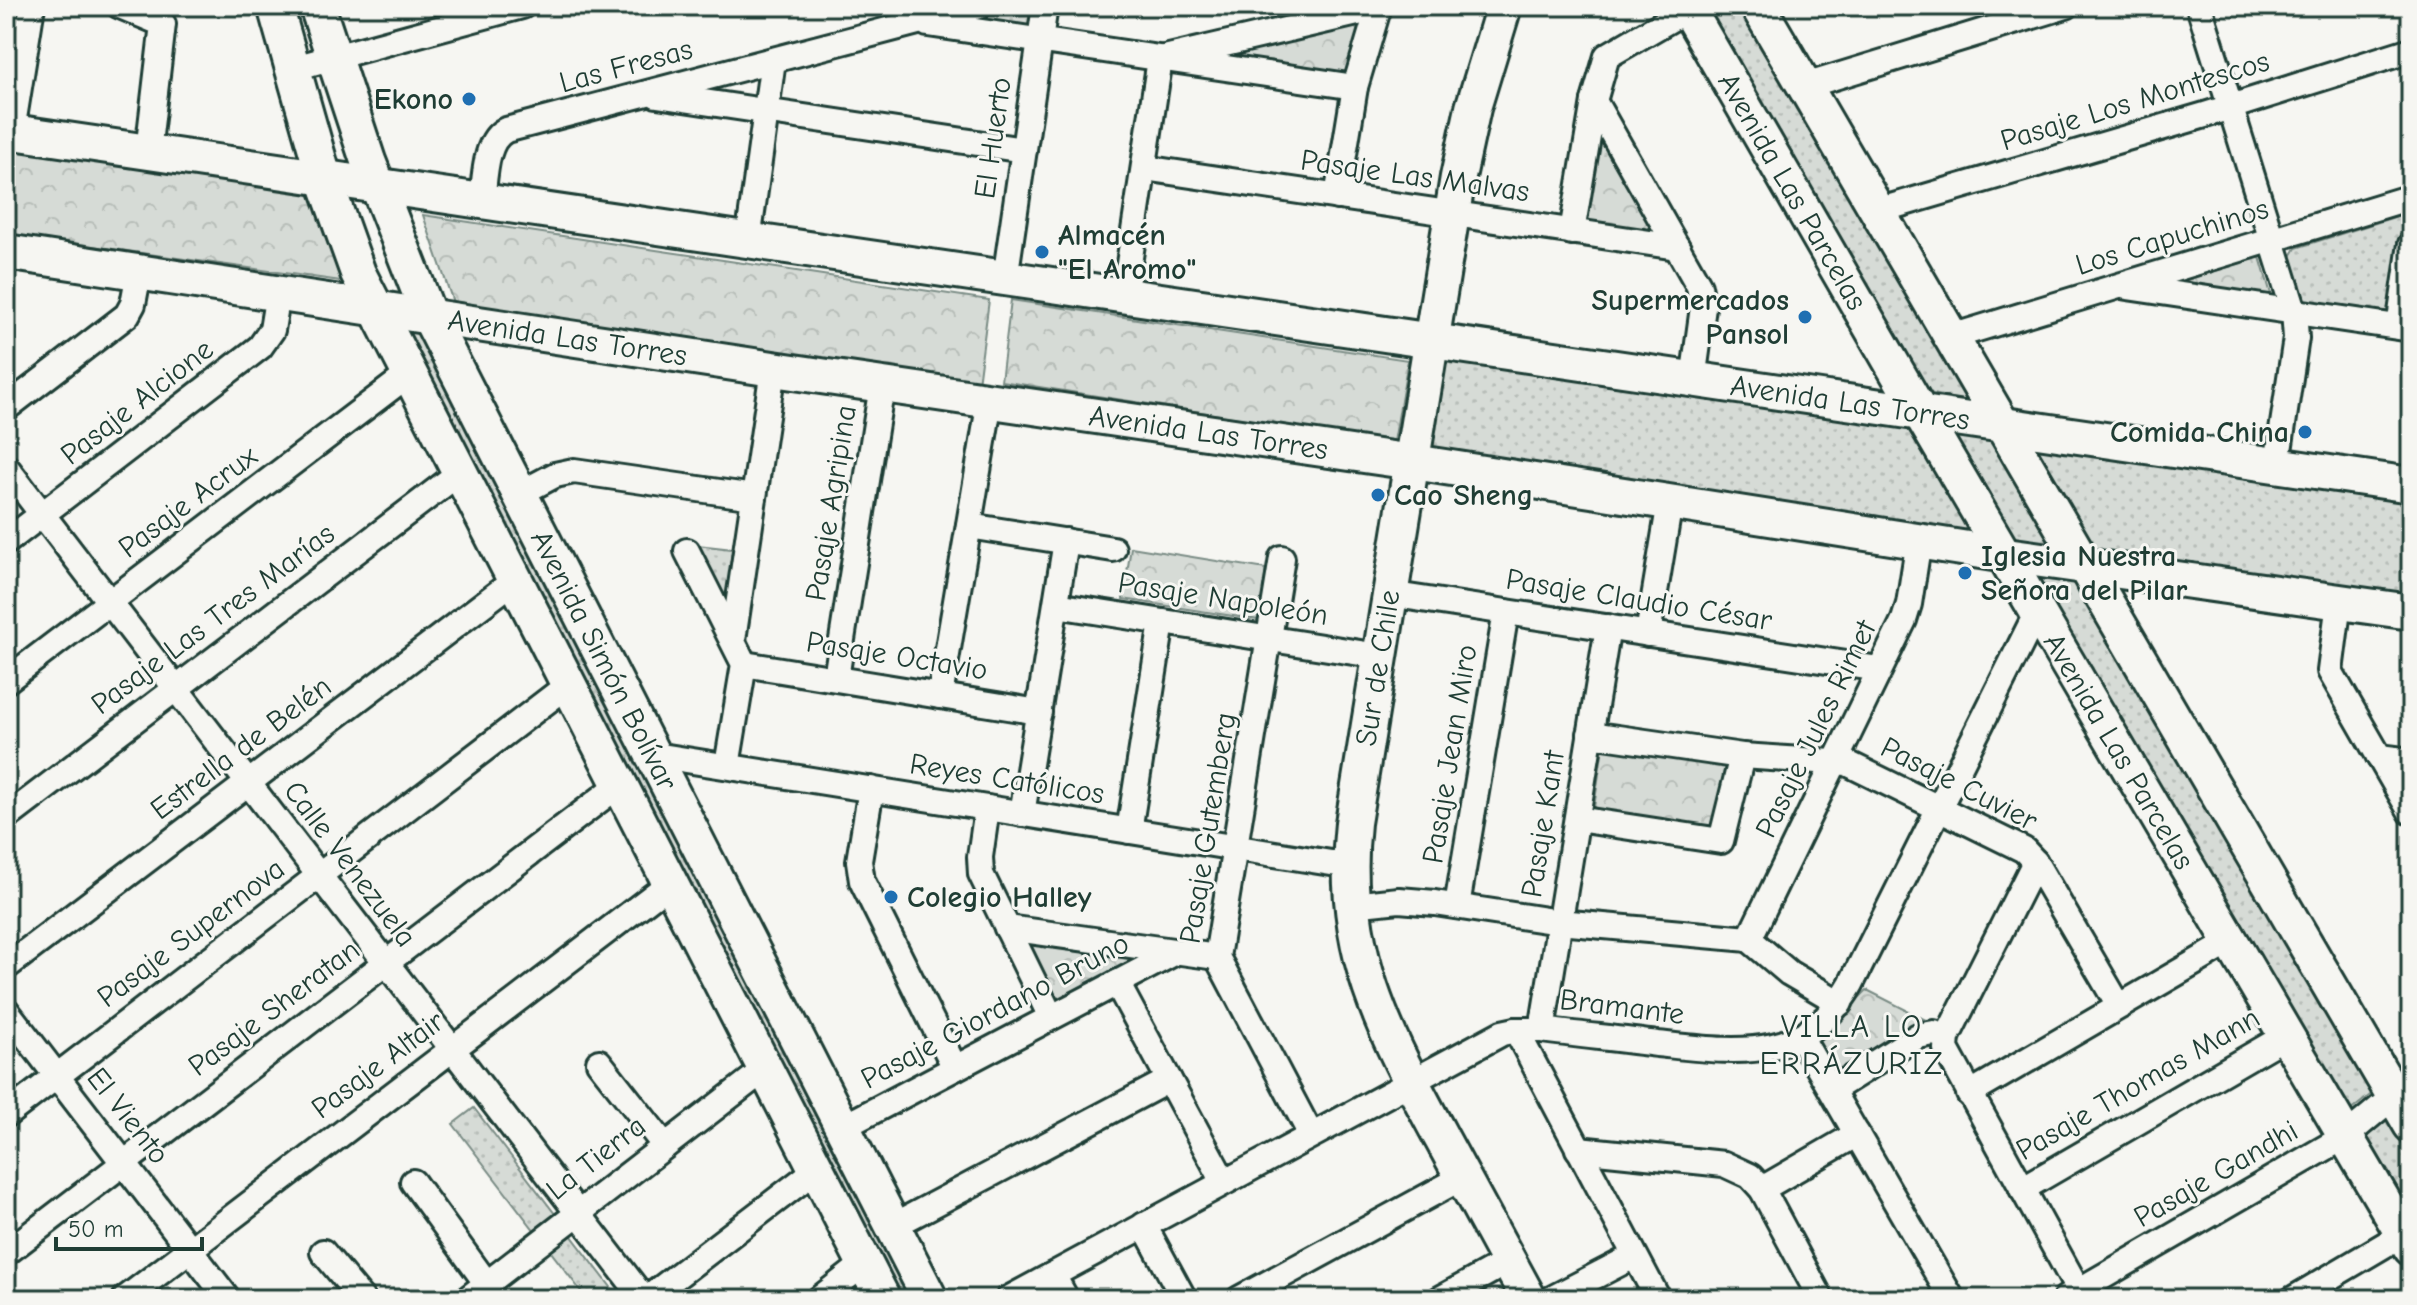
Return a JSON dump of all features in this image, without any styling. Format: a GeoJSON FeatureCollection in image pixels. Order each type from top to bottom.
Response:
{"type":"FeatureCollection","features":[{"type":"Feature","properties":{"kind":"street"},"geometry":{"type":"LineString","coordinates":[[9,131],[32,6]]}},
{"type":"Feature","properties":{"kind":"street"},"geometry":{"type":"LineString","coordinates":[[120,6],[163,24],[148,152]]}},
{"type":"Feature","properties":{"kind":"street","name":"Avenida Simón Bolívar"},"geometry":{"type":"LineString","coordinates":[[275,6],[324,178],[358,273],[883,1299]]}},
{"type":"Feature","properties":{"kind":"street","name":"Avenida Simón Bolívar"},"geometry":{"type":"LineString","coordinates":[[317,6],[378,187],[429,316],[930,1299]]}},
{"type":"Feature","properties":{"kind":"street"},"geometry":{"type":"LineString","coordinates":[[294,68],[462,14],[522,6]]}},
{"type":"Feature","properties":{"kind":"street","name":"Las Fresas"},"geometry":{"type":"LineString","coordinates":[[482,202],[491,145],[501,133],[979,6]]}},
{"type":"Feature","properties":{"kind":"street","name":"El Huerto"},"geometry":{"type":"LineString","coordinates":[[1005,279],[1045,6]]}},
{"type":"Feature","properties":{"kind":"street","name":"Sur de Chile"},"geometry":{"type":"LineString","coordinates":[[1504,6],[1465,141],[1379,656],[1353,823],[1350,866],[1356,938],[1373,1001],[1411,1081],[1529,1299]]}},
{"type":"Feature","properties":{"kind":"street","name":"Avenida Las Parcelas"},"geometry":{"type":"LineString","coordinates":[[1758,6],[2084,564],[2402,1091],[2411,1125]]}},
{"type":"Feature","properties":{"kind":"street"},"geometry":{"type":"LineString","coordinates":[[1805,86],[2066,6]]}},
{"type":"Feature","properties":{"kind":"street"},"geometry":{"type":"LineString","coordinates":[[2199,6],[2294,311],[2296,338],[2277,464]]}},
{"type":"Feature","properties":{"kind":"street"},"geometry":{"type":"LineString","coordinates":[[1160,59],[1379,7]]}},
{"type":"Feature","properties":{"kind":"street"},"geometry":{"type":"LineString","coordinates":[[1337,197],[1355,87],[1379,7]]}},
{"type":"Feature","properties":{"kind":"street"},"geometry":{"type":"LineString","coordinates":[[1572,232],[1594,101],[1607,56],[1687,8]]}},
{"type":"Feature","properties":{"kind":"street","name":"Avenida Las Parcelas"},"geometry":{"type":"LineString","coordinates":[[1687,8],[1920,412],[2407,1241]]}},
{"type":"Feature","properties":{"kind":"street"},"geometry":{"type":"LineString","coordinates":[[918,22],[1355,87]]}},
{"type":"Feature","properties":{"kind":"street","name":"Pasaje Los Montescos"},"geometry":{"type":"LineString","coordinates":[[1877,211],[2411,50]]}},
{"type":"Feature","properties":{"kind":"street"},"geometry":{"type":"LineString","coordinates":[[1124,297],[1160,59]]}},
{"type":"Feature","properties":{"kind":"street"},"geometry":{"type":"LineString","coordinates":[[748,241],[773,60]]}},
{"type":"Feature","properties":{"kind":"street"},"geometry":{"type":"LineString","coordinates":[[646,94],[1024,150]]}},
{"type":"Feature","properties":{"kind":"street"},"geometry":{"type":"LineString","coordinates":[[1594,101],[1702,296],[1693,380]]}},
{"type":"Feature","properties":{"kind":"street","name":"Avenida Las Torres"},"geometry":{"type":"LineString","coordinates":[[9,131],[2411,485]]}},
{"type":"Feature","properties":{"kind":"street","name":"Pasaje Las Malvas"},"geometry":{"type":"LineString","coordinates":[[1144,168],[1677,247]]}},
{"type":"Feature","properties":{"kind":"street","name":"Los Capuchinos"},"geometry":{"type":"LineString","coordinates":[[1951,337],[2411,197]]}},
{"type":"Feature","properties":{"kind":"street"},"geometry":{"type":"LineString","coordinates":[[2121,286],[2405,328],[2411,244]]}},
{"type":"Feature","properties":{"kind":"street","name":"Avenida Las Torres"},"geometry":{"type":"LineString","coordinates":[[6,252],[1411,462],[2006,555],[2411,612]]}},
{"type":"Feature","properties":{"kind":"street"},"geometry":{"type":"LineString","coordinates":[[6,408],[127,315],[133,304],[139,272]]}},
{"type":"Feature","properties":{"kind":"street","name":"Pasaje Alcione"},"geometry":{"type":"LineString","coordinates":[[6,542],[260,347],[272,330],[278,293]]}},
{"type":"Feature","properties":{"kind":"street"},"geometry":{"type":"LineString","coordinates":[[733,640],[773,369]]}},
{"type":"Feature","properties":{"kind":"street","name":"Pasaje Acrux"},"geometry":{"type":"LineString","coordinates":[[6,681],[409,374]]}},
{"type":"Feature","properties":{"kind":"street","name":"Pasaje Agripina"},"geometry":{"type":"LineString","coordinates":[[836,678],[882,385]]}},
{"type":"Feature","properties":{"kind":"street"},"geometry":{"type":"LineString","coordinates":[[940,696],[990,400]]}},
{"type":"Feature","properties":{"kind":"street","name":"Calle Venezuela"},"geometry":{"type":"LineString","coordinates":[[6,467],[645,1299]]}},
{"type":"Feature","properties":{"kind":"street"},"geometry":{"type":"LineString","coordinates":[[519,494],[555,475],[574,471],[754,497]]}},
{"type":"Feature","properties":{"kind":"street","name":"Pasaje Las Tres Marías"},"geometry":{"type":"LineString","coordinates":[[6,818],[459,473]]}},
{"type":"Feature","properties":{"kind":"street"},"geometry":{"type":"LineString","coordinates":[[1648,634],[1670,502]]}},
{"type":"Feature","properties":{"kind":"street"},"geometry":{"type":"LineString","coordinates":[[969,526],[1113,549]]}},
{"type":"Feature","properties":{"kind":"street","name":"Pasaje Jules Rimet"},"geometry":{"type":"LineString","coordinates":[[1749,939],[1909,604],[1919,540]]}},
{"type":"Feature","properties":{"kind":"street"},"geometry":{"type":"LineString","coordinates":[[1022,814],[1066,541]]}},
{"type":"Feature","properties":{"kind":"street"},"geometry":{"type":"LineString","coordinates":[[687,551],[744,664],[727,766]]}},
{"type":"Feature","properties":{"kind":"street","name":"Pasaje Gutemberg"},"geometry":{"type":"LineString","coordinates":[[1282,558],[1217,957],[1311,1135]]}},
{"type":"Feature","properties":{"kind":"street","name":"Estrella de Belén"},"geometry":{"type":"LineString","coordinates":[[6,967],[515,580]]}},
{"type":"Feature","properties":{"kind":"street","name":"Pasaje Claudio César"},"geometry":{"type":"LineString","coordinates":[[1389,594],[1879,669]]}},
{"type":"Feature","properties":{"kind":"street"},"geometry":{"type":"LineString","coordinates":[[2339,602],[2330,671],[2411,812]]}},
{"type":"Feature","properties":{"kind":"street","name":"Pasaje Napoleón"},"geometry":{"type":"LineString","coordinates":[[1056,605],[1379,656]]}},
{"type":"Feature","properties":{"kind":"street","name":"Bramante"},"geometry":{"type":"LineString","coordinates":[[1008,1299],[1489,1039],[1516,1030],[1542,1030],[1745,1052],[1775,1046],[1815,1027],[1840,1003],[2038,610]]}},
{"type":"Feature","properties":{"kind":"street","name":"Pasaje Jean Miro"},"geometry":{"type":"LineString","coordinates":[[1457,906],[1506,612]]}},
{"type":"Feature","properties":{"kind":"street"},"geometry":{"type":"LineString","coordinates":[[1129,831],[1162,622]]}},
{"type":"Feature","properties":{"kind":"street","name":"Pasaje Kant"},"geometry":{"type":"LineString","coordinates":[[1542,1030],[1608,627]]}},
{"type":"Feature","properties":{"kind":"street","name":"Pasaje Octavio"},"geometry":{"type":"LineString","coordinates":[[744,664],[1039,712]]}},
{"type":"Feature","properties":{"kind":"street","name":"Pasaje Supernova"},"geometry":{"type":"LineString","coordinates":[[6,1115],[568,685]]}},
{"type":"Feature","properties":{"kind":"street","name":"Pasaje Cuvier"},"geometry":{"type":"LineString","coordinates":[[1590,734],[1742,756],[1847,763],[2024,850],[2035,862],[2119,1006]]}},
{"type":"Feature","properties":{"kind":"street","name":"Reyes Católicos"},"geometry":{"type":"LineString","coordinates":[[655,755],[1350,866]]}},
{"type":"Feature","properties":{"kind":"street"},"geometry":{"type":"LineString","coordinates":[[1577,819],[1721,841],[1742,756]]}},
{"type":"Feature","properties":{"kind":"street"},"geometry":{"type":"LineString","coordinates":[[2379,757],[2411,761]]}},
{"type":"Feature","properties":{"kind":"street","name":"Pasaje Sheratan"},"geometry":{"type":"LineString","coordinates":[[6,1253],[619,785]]}},
{"type":"Feature","properties":{"kind":"street"},"geometry":{"type":"LineString","coordinates":[[871,789],[859,861],[862,881],[955,1068]]}},
{"type":"Feature","properties":{"kind":"street"},"geometry":{"type":"LineString","coordinates":[[987,808],[979,869],[1051,1017]]}},
{"type":"Feature","properties":{"kind":"street"},"geometry":{"type":"LineString","coordinates":[[2035,862],[1947,1037],[1947,1055],[2022,1189],[2075,1296]]}},
{"type":"Feature","properties":{"kind":"street","name":"Pasaje Altair"},"geometry":{"type":"LineString","coordinates":[[125,1299],[670,883]]}},
{"type":"Feature","properties":{"kind":"street"},"geometry":{"type":"LineString","coordinates":[[1352,905],[1399,900],[1559,922],[1749,939],[1789,973],[1840,1003]]}},
{"type":"Feature","properties":{"kind":"street"},"geometry":{"type":"LineString","coordinates":[[1007,928],[1217,957]]}},
{"type":"Feature","properties":{"kind":"street"},"geometry":{"type":"LineString","coordinates":[[1969,1094],[2232,941]]}},
{"type":"Feature","properties":{"kind":"street","name":"Pasaje Giordano Bruno"},"geometry":{"type":"LineString","coordinates":[[843,1127],[1176,952]]}},
{"type":"Feature","properties":{"kind":"street"},"geometry":{"type":"LineString","coordinates":[[1117,983],[1224,1182]]}},
{"type":"Feature","properties":{"kind":"street","name":"El Viento"},"geometry":{"type":"LineString","coordinates":[[6,1010],[228,1299]]}},
{"type":"Feature","properties":{"kind":"street"},"geometry":{"type":"LineString","coordinates":[[1516,1030],[1658,1299]]}},
{"type":"Feature","properties":{"kind":"street"},"geometry":{"type":"LineString","coordinates":[[1832,1090],[1918,1036],[1934,1033],[1947,1037]]}},
{"type":"Feature","properties":{"kind":"street","name":"Pasaje Thomas Mann"},"geometry":{"type":"LineString","coordinates":[[2022,1189],[2287,1035]]}},
{"type":"Feature","properties":{"kind":"street"},"geometry":{"type":"LineString","coordinates":[[1800,1036],[1952,1299]]}},
{"type":"Feature","properties":{"kind":"street"},"geometry":{"type":"LineString","coordinates":[[599,1062],[665,1146]]}},
{"type":"Feature","properties":{"kind":"street","name":"La Tierra"},"geometry":{"type":"LineString","coordinates":[[477,1292],[765,1069]]}},
{"type":"Feature","properties":{"kind":"street"},"geometry":{"type":"LineString","coordinates":[[893,1226],[1169,1080]]}},
{"type":"Feature","properties":{"kind":"street","name":"Pasaje Gandhi"},"geometry":{"type":"LineString","coordinates":[[2075,1296],[2346,1136],[2402,1091]]}},
{"type":"Feature","properties":{"kind":"street"},"geometry":{"type":"LineString","coordinates":[[1762,1189],[1857,1134]]}},
{"type":"Feature","properties":{"kind":"street"},"geometry":{"type":"LineString","coordinates":[[1578,1149],[1724,1164],[1750,1176],[1762,1189],[1821,1299]]}},
{"type":"Feature","properties":{"kind":"street"},"geometry":{"type":"LineString","coordinates":[[645,1299],[817,1169]]}},
{"type":"Feature","properties":{"kind":"street"},"geometry":{"type":"LineString","coordinates":[[1239,1299],[1463,1177]]}},
{"type":"Feature","properties":{"kind":"street"},"geometry":{"type":"LineString","coordinates":[[413,1182],[477,1292]]}},
{"type":"Feature","properties":{"kind":"street"},"geometry":{"type":"LineString","coordinates":[[1144,1225],[1184,1299]]}},
{"type":"Feature","properties":{"kind":"street"},"geometry":{"type":"LineString","coordinates":[[2293,1299],[2407,1241]]}},
{"type":"Feature","properties":{"kind":"street"},"geometry":{"type":"LineString","coordinates":[[323,1252],[362,1299]]}},
{"type":"Feature","properties":{"kind":"street"},"geometry":{"type":"LineString","coordinates":[[1551,1299],[1634,1256]]}},
{"type":"Feature","properties":{"kind":"street"},"geometry":{"type":"LineString","coordinates":[[1440,1299],[1509,1261]]}},
{"type":"Feature","properties":{"kind":"street"},"geometry":{"type":"LineString","coordinates":[[819,1299],[865,1263]]}},
{"type":"Feature","properties":{"kind":"street"},"geometry":{"type":"LineString","coordinates":[[1053,1275],[1066,1299]]}},
{"type":"Feature","properties":{"kind":"green space"},"geometry":{"type":"Polygon","coordinates":[[[1015,6],[1036,6],[1032,27],[959,21],[1015,6]]]}},
{"type":"Feature","properties":{"kind":"green space"},"geometry":{"type":"Polygon","coordinates":[[[1700,6],[1740,6],[1972,403],[1925,392],[1700,6]]]}},
{"type":"Feature","properties":{"kind":"green space"},"geometry":{"type":"Polygon","coordinates":[[[1360,22],[1347,76],[1203,57],[1360,22]]]}},
{"type":"Feature","properties":{"kind":"green space"},"geometry":{"type":"Polygon","coordinates":[[[1599,127],[1666,238],[1585,223],[1599,127]]]}},
{"type":"Feature","properties":{"kind":"green space"},"geometry":{"type":"Polygon","coordinates":[[[6,148],[323,194],[355,283],[6,234],[6,148]]]}},
{"type":"Feature","properties":{"kind":"green space"},"geometry":{"type":"Polygon","coordinates":[[[2407,213],[2392,317],[2306,306],[2290,258],[2296,248],[2407,213]]]}},
{"type":"Feature","properties":{"kind":"green space"},"geometry":{"type":"Polygon","coordinates":[[[423,215],[989,300],[978,384],[453,302],[423,215]]]}},
{"type":"Feature","properties":{"kind":"green space"},"geometry":{"type":"Polygon","coordinates":[[[2260,257],[2273,301],[2161,288],[2260,257]]]}},
{"type":"Feature","properties":{"kind":"green space"},"geometry":{"type":"Polygon","coordinates":[[[1011,300],[1408,360],[1394,442],[1001,381],[1011,300]]]}},
{"type":"Feature","properties":{"kind":"green space"},"geometry":{"type":"Polygon","coordinates":[[[397,324],[426,327],[923,1299],[897,1299],[397,324]]]}},
{"type":"Feature","properties":{"kind":"green space"},"geometry":{"type":"Polygon","coordinates":[[[1437,357],[1902,420],[1978,537],[1426,447],[1437,357]]]}},
{"type":"Feature","properties":{"kind":"green space"},"geometry":{"type":"Polygon","coordinates":[[[1943,424],[2000,432],[2060,546],[2008,537],[1943,424]]]}},
{"type":"Feature","properties":{"kind":"green space"},"geometry":{"type":"Polygon","coordinates":[[[2036,443],[2411,501],[2411,598],[2086,552],[2029,446],[2036,443]]]}},
{"type":"Feature","properties":{"kind":"green space"},"geometry":{"type":"Polygon","coordinates":[[[680,543],[732,549],[723,633],[680,543]]]}},
{"type":"Feature","properties":{"kind":"green space"},"geometry":{"type":"Polygon","coordinates":[[[1131,547],[1266,569],[1259,620],[1123,599],[1131,547]]]}},
{"type":"Feature","properties":{"kind":"green space"},"geometry":{"type":"Polygon","coordinates":[[[2071,570],[2374,1092],[2345,1115],[2035,573],[2071,570]]]}},
{"type":"Feature","properties":{"kind":"green space"},"geometry":{"type":"Polygon","coordinates":[[[1604,740],[1726,758],[1714,832],[1593,814],[1604,740]]]}},
{"type":"Feature","properties":{"kind":"green space"},"geometry":{"type":"Polygon","coordinates":[[[1017,938],[1156,953],[1048,1004],[1017,938]]]}},
{"type":"Feature","properties":{"kind":"green space"},"geometry":{"type":"Polygon","coordinates":[[[1867,990],[1924,1019],[1837,1071],[1816,1041],[1867,990]]]}},
{"type":"Feature","properties":{"kind":"green space"},"geometry":{"type":"Polygon","coordinates":[[[474,1108],[620,1299],[587,1299],[453,1124],[474,1108]]]}},
{"type":"Feature","properties":{"kind":"green space"},"geometry":{"type":"Polygon","coordinates":[[[2387,1119],[2411,1158],[2411,1229],[2359,1142],[2387,1119]]]}},
{"type":"Feature","properties":{"kind":"place","name":"Ekono"},"geometry":{"type":"Point","coordinates":[469,99]}},
{"type":"Feature","properties":{"kind":"place","name":"Almacén \"El Aromo\""},"geometry":{"type":"Point","coordinates":[1042,252]}},
{"type":"Feature","properties":{"kind":"place","name":"Supermercados Pansol"},"geometry":{"type":"Point","coordinates":[1805,317]}},
{"type":"Feature","properties":{"kind":"place","name":"Comida China"},"geometry":{"type":"Point","coordinates":[2305,432]}},
{"type":"Feature","properties":{"kind":"place","name":"Cao Sheng"},"geometry":{"type":"Point","coordinates":[1378,495]}},
{"type":"Feature","properties":{"kind":"place","name":"Iglesia Nuestra Señora del Pilar"},"geometry":{"type":"Point","coordinates":[1965,573]}},
{"type":"Feature","properties":{"kind":"place","name":"Colegio Halley"},"geometry":{"type":"Point","coordinates":[891,897]}},
{"type":"Feature","properties":{"kind":"district","name":"VILLA LO ERRÁZURIZ"},"geometry":{"type":"Point","coordinates":[1852,1044]}}]}
